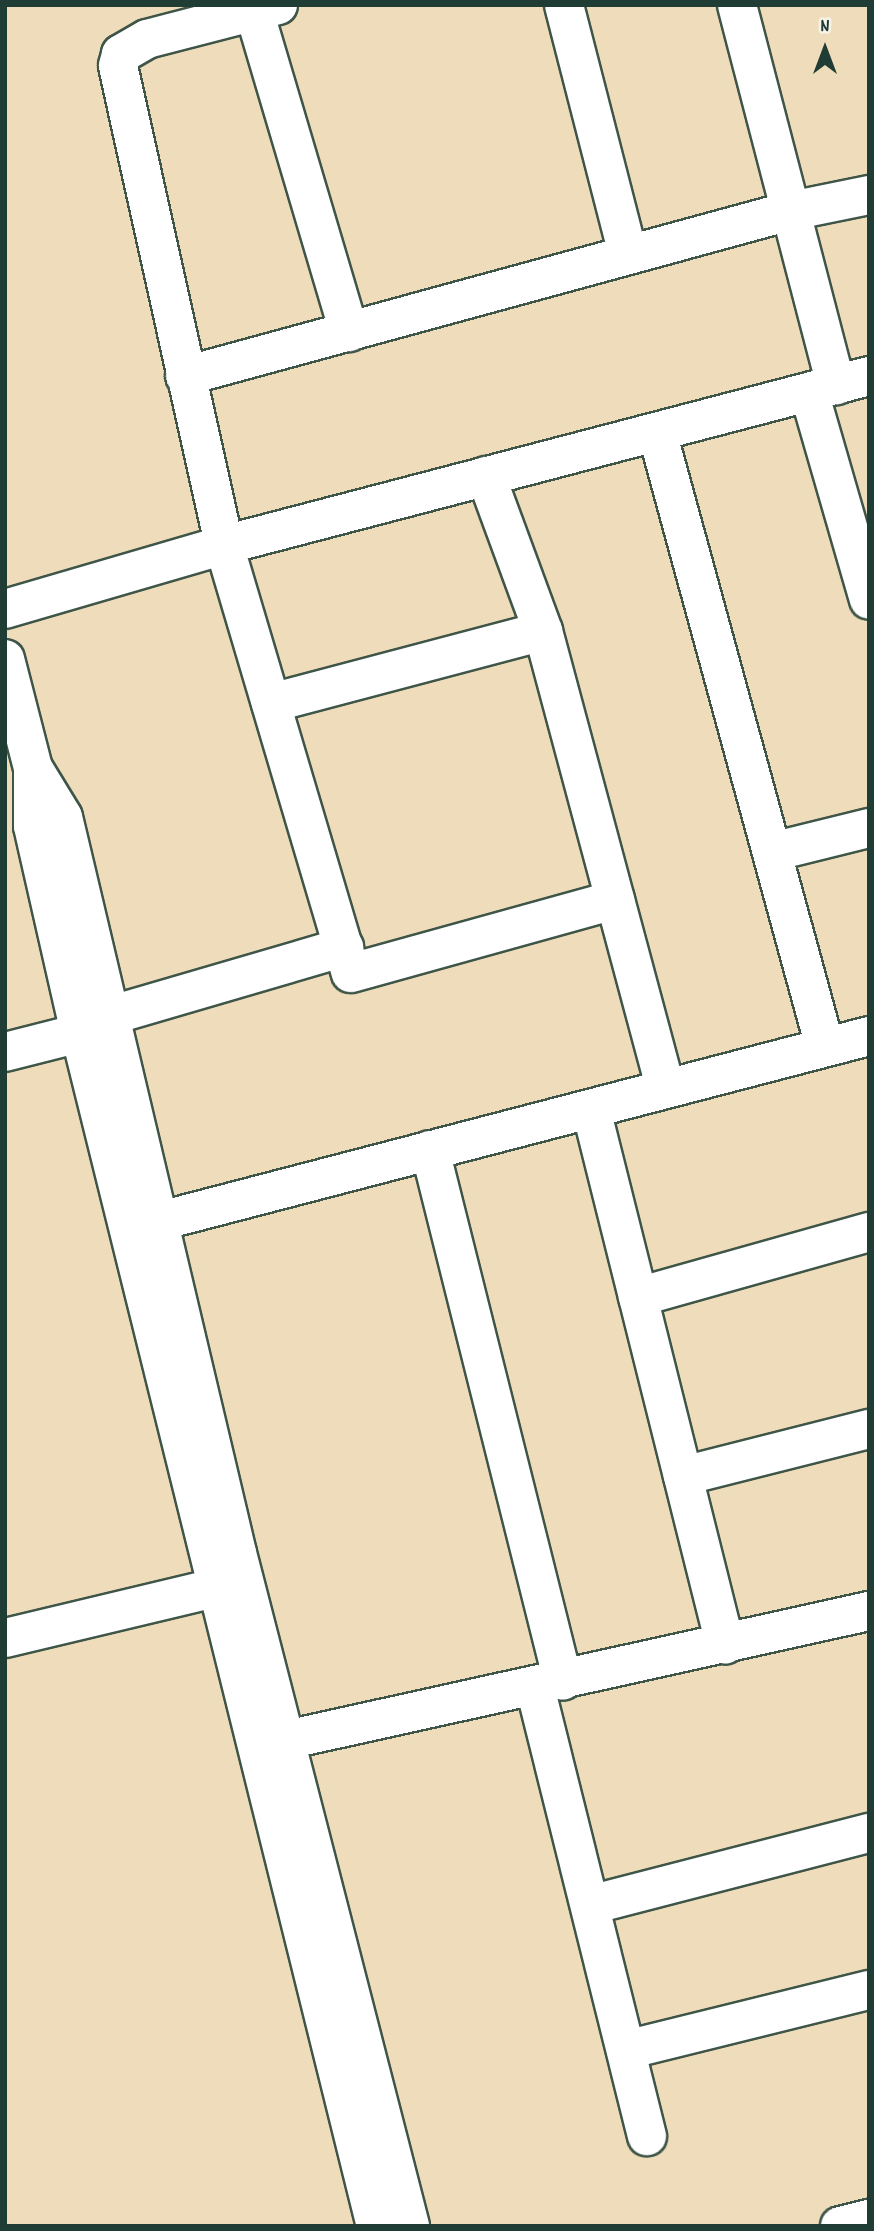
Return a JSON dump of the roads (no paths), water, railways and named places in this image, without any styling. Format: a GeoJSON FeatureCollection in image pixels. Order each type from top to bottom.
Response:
{"type":"FeatureCollection","features":[{"type":"Feature","properties":{"kind":"street"},"geometry":{"type":"LineString","coordinates":[[564,5],[628,255]]}},
{"type":"Feature","properties":{"kind":"street"},"geometry":{"type":"LineString","coordinates":[[737,5],[838,385],[869,600]]}},
{"type":"Feature","properties":{"kind":"street"},"geometry":{"type":"LineString","coordinates":[[349,332],[266,8],[147,39],[121,54],[118,66],[224,545],[352,973],[615,900]]}},
{"type":"Feature","properties":{"kind":"street"},"geometry":{"type":"LineString","coordinates":[[185,376],[790,211],[869,195]]}},
{"type":"Feature","properties":{"kind":"street"},"geometry":{"type":"LineString","coordinates":[[5,610],[224,545],[838,385]]}},
{"type":"Feature","properties":{"kind":"street"},"geometry":{"type":"LineString","coordinates":[[657,432],[825,1047]]}},
{"type":"Feature","properties":{"kind":"street"},"geometry":{"type":"LineString","coordinates":[[486,476],[543,631],[666,1089]]}},
{"type":"Feature","properties":{"kind":"street"},"geometry":{"type":"LineString","coordinates":[[271,703],[543,631]]}},
{"type":"Feature","properties":{"kind":"street"},"geometry":{"type":"LineString","coordinates":[[5,659],[33,768],[63,817],[96,1024],[215,1588],[376,2226]]}},
{"type":"Feature","properties":{"kind":"street"},"geometry":{"type":"LineString","coordinates":[[33,768],[19,829],[96,1024],[160,1221],[237,1553],[410,2226]]}},
{"type":"Feature","properties":{"kind":"street"},"geometry":{"type":"LineString","coordinates":[[772,852],[869,828]]}},
{"type":"Feature","properties":{"kind":"street"},"geometry":{"type":"LineString","coordinates":[[5,1052],[344,947]]}},
{"type":"Feature","properties":{"kind":"street"},"geometry":{"type":"LineString","coordinates":[[160,1221],[869,1036]]}},
{"type":"Feature","properties":{"kind":"street"},"geometry":{"type":"LineString","coordinates":[[591,1109],[725,1643]]}},
{"type":"Feature","properties":{"kind":"street"},"geometry":{"type":"LineString","coordinates":[[430,1150],[550,1684],[590,1905],[648,2136]]}},
{"type":"Feature","properties":{"kind":"street"},"geometry":{"type":"LineString","coordinates":[[638,1297],[869,1232]]}},
{"type":"Feature","properties":{"kind":"street"},"geometry":{"type":"LineString","coordinates":[[683,1476],[869,1429]]}},
{"type":"Feature","properties":{"kind":"street"},"geometry":{"type":"LineString","coordinates":[[5,1638],[215,1588]]}},
{"type":"Feature","properties":{"kind":"street"},"geometry":{"type":"LineString","coordinates":[[286,1740],[550,1684],[869,1611]]}},
{"type":"Feature","properties":{"kind":"street"},"geometry":{"type":"LineString","coordinates":[[590,1905],[869,1833]]}},
{"type":"Feature","properties":{"kind":"street"},"geometry":{"type":"LineString","coordinates":[[626,2050],[869,1990]]}},
{"type":"Feature","properties":{"kind":"street"},"geometry":{"type":"LineString","coordinates":[[840,2226],[869,2219]]}}]}
